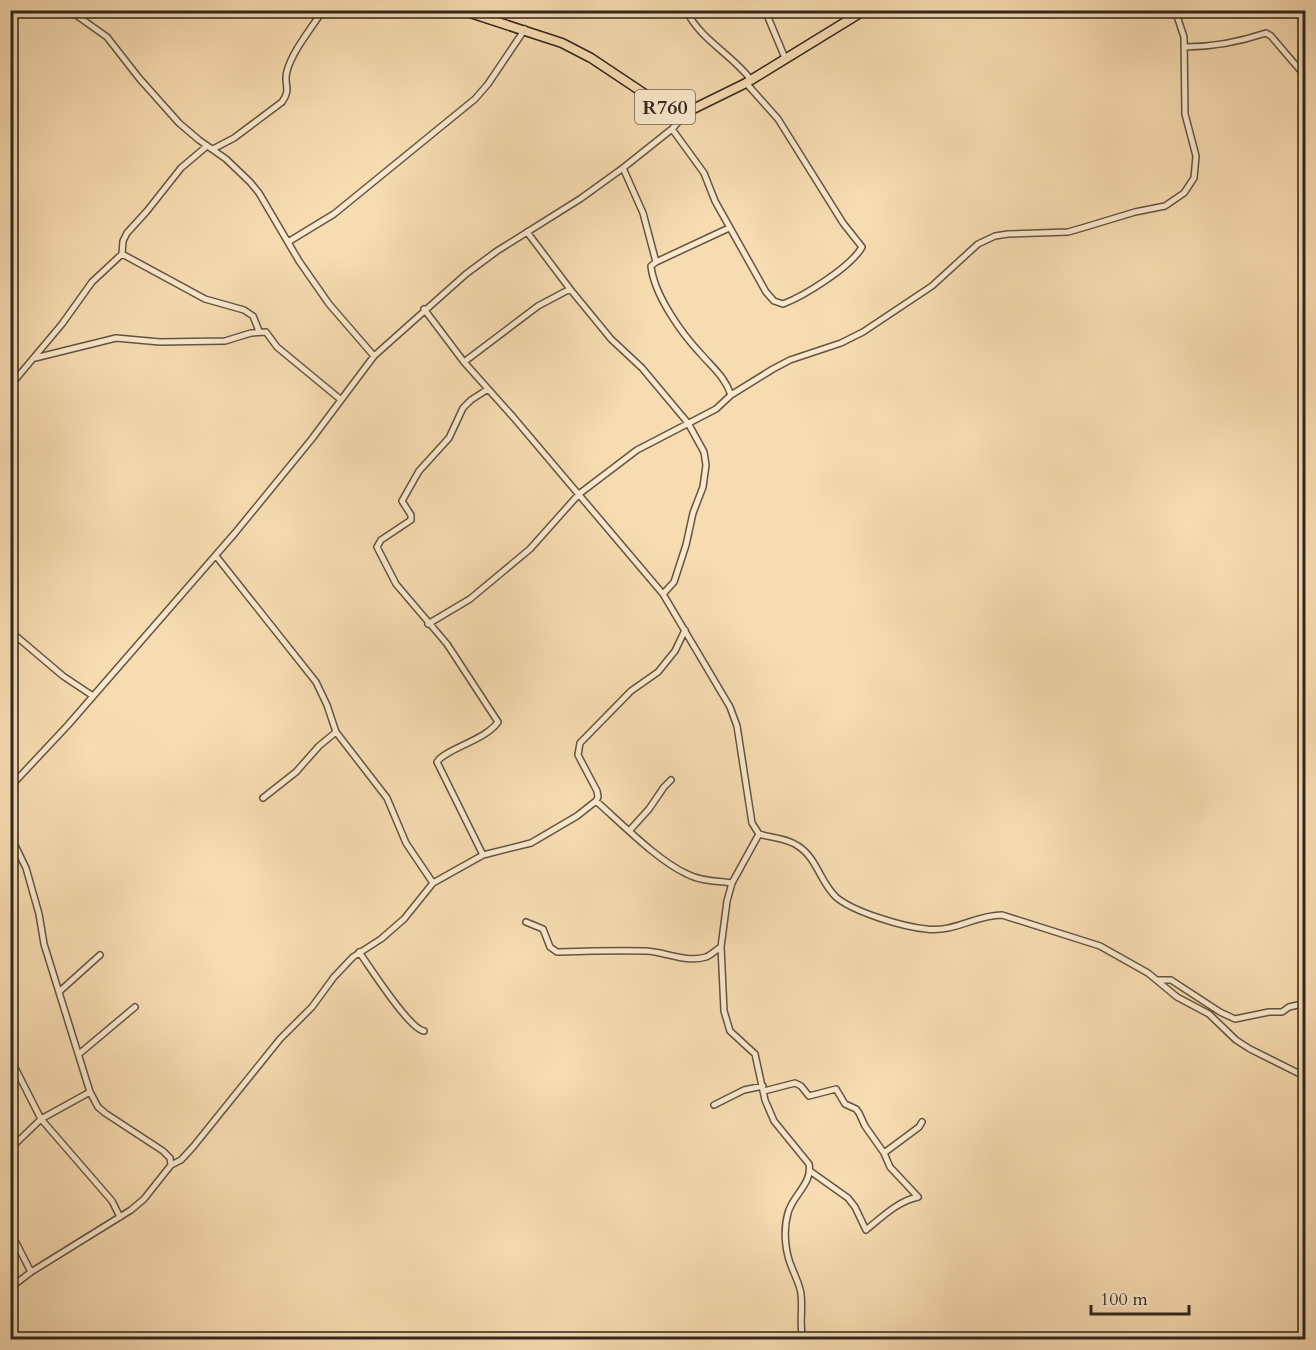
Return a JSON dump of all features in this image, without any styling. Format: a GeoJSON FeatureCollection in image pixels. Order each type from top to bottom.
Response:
{"type":"FeatureCollection","features":[{"type":"Feature","properties":{"kind":"main road","name":"R760"},"geometry":{"type":"LineString","coordinates":[[461,10],[478,13],[562,42],[591,58],[666,108],[687,112],[749,81],[865,10]]}},
{"type":"Feature","properties":{"kind":"street"},"geometry":{"type":"LineString","coordinates":[[69,10],[107,37],[179,123],[250,182],[329,304],[374,356]]}},
{"type":"Feature","properties":{"kind":"street"},"geometry":{"type":"LineString","coordinates":[[10,386],[35,358],[92,282],[122,254],[123,241],[127,233],[181,168],[210,147],[234,138],[287,96],[287,70],[295,53],[323,10]]}},
{"type":"Feature","properties":{"kind":"street"},"geometry":{"type":"LineString","coordinates":[[672,129],[704,173],[729,228],[766,292],[774,301],[783,304],[794,300],[857,257],[862,247],[843,223],[778,119],[749,81],[741,66],[706,38],[686,10]]}},
{"type":"Feature","properties":{"kind":"street"},"geometry":{"type":"LineString","coordinates":[[765,10],[785,58]]}},
{"type":"Feature","properties":{"kind":"street"},"geometry":{"type":"LineString","coordinates":[[428,624],[470,599],[530,549],[579,494],[637,450],[716,409],[731,395],[790,360],[841,343],[863,332],[932,286],[978,244],[995,236],[1068,232],[1135,212],[1165,206],[1174,201],[1191,185],[1196,168],[1193,140],[1185,114],[1184,37],[1175,10]]}},
{"type":"Feature","properties":{"kind":"street"},"geometry":{"type":"LineString","coordinates":[[288,242],[334,214],[474,99],[488,84],[525,29]]}},
{"type":"Feature","properties":{"kind":"street"},"geometry":{"type":"LineString","coordinates":[[1185,48],[1242,42],[1266,33],[1305,77]]}},
{"type":"Feature","properties":{"kind":"street"},"geometry":{"type":"LineString","coordinates":[[10,787],[216,555],[311,440],[374,356],[424,309],[466,274],[623,168],[672,129],[687,112]]}},
{"type":"Feature","properties":{"kind":"street"},"geometry":{"type":"LineString","coordinates":[[623,168],[643,213],[656,262]]}},
{"type":"Feature","properties":{"kind":"street"},"geometry":{"type":"LineString","coordinates":[[729,228],[651,266],[652,274],[669,311],[693,345],[721,375],[731,395]]}},
{"type":"Feature","properties":{"kind":"street"},"geometry":{"type":"LineString","coordinates":[[527,232],[611,339],[642,368],[688,423],[704,452],[706,465],[703,487],[693,513],[674,582],[663,594]]}},
{"type":"Feature","properties":{"kind":"street"},"geometry":{"type":"LineString","coordinates":[[122,254],[205,299],[244,310],[253,316],[259,331]]}},
{"type":"Feature","properties":{"kind":"street"},"geometry":{"type":"LineString","coordinates":[[464,362],[538,306],[570,289]]}},
{"type":"Feature","properties":{"kind":"street"},"geometry":{"type":"LineString","coordinates":[[424,309],[464,362],[663,594],[730,707],[736,726],[750,815],[759,834],[797,845],[807,854],[830,890],[838,898],[855,908],[904,926],[951,929],[991,915],[1017,919],[1100,946],[1138,967],[1177,997],[1209,1014],[1236,1040],[1250,1049],[1305,1077]]}},
{"type":"Feature","properties":{"kind":"street"},"geometry":{"type":"LineString","coordinates":[[35,358],[116,338],[160,342],[225,341],[259,331],[266,332],[277,347],[340,399]]}},
{"type":"Feature","properties":{"kind":"street"},"geometry":{"type":"LineString","coordinates":[[483,855],[437,762],[441,757],[464,746],[498,722],[447,644],[396,584],[377,547],[381,540],[411,520],[411,515],[402,501],[419,471],[449,438],[463,408],[488,389]]}},
{"type":"Feature","properties":{"kind":"street"},"geometry":{"type":"LineString","coordinates":[[216,555],[316,682],[336,732],[387,798],[406,843],[433,883]]}},
{"type":"Feature","properties":{"kind":"street"},"geometry":{"type":"LineString","coordinates":[[10,1288],[144,1199],[171,1165],[187,1154],[280,1039],[312,1007],[334,977],[359,952],[381,939],[404,919],[433,883],[483,855],[531,843],[577,816],[596,801],[597,791],[578,755],[580,743],[631,692],[658,672],[675,651],[685,630]]}},
{"type":"Feature","properties":{"kind":"street"},"geometry":{"type":"LineString","coordinates":[[10,631],[63,676],[93,696]]}},
{"type":"Feature","properties":{"kind":"street"},"geometry":{"type":"LineString","coordinates":[[263,798],[296,772],[319,746],[336,732]]}},
{"type":"Feature","properties":{"kind":"street"},"geometry":{"type":"LineString","coordinates":[[630,830],[650,809],[671,780]]}},
{"type":"Feature","properties":{"kind":"street"},"geometry":{"type":"LineString","coordinates":[[596,801],[664,860],[685,874],[698,879],[732,883]]}},
{"type":"Feature","properties":{"kind":"street"},"geometry":{"type":"LineString","coordinates":[[759,834],[732,883],[727,901],[721,947],[724,1011],[730,1031],[754,1054],[764,1088],[765,1100],[774,1121],[809,1164],[810,1171],[806,1183],[790,1208],[786,1231],[786,1249],[801,1292],[800,1327],[803,1340]]}},
{"type":"Feature","properties":{"kind":"street"},"geometry":{"type":"LineString","coordinates":[[10,835],[27,868],[44,944],[90,1092],[98,1107],[163,1151],[170,1158],[171,1165]]}},
{"type":"Feature","properties":{"kind":"street"},"geometry":{"type":"LineString","coordinates":[[526,922],[543,929],[550,947],[557,952],[649,951],[682,958],[696,958],[707,957],[721,947]]}},
{"type":"Feature","properties":{"kind":"street"},"geometry":{"type":"LineString","coordinates":[[359,952],[407,1018],[417,1029],[424,1031]]}},
{"type":"Feature","properties":{"kind":"street"},"geometry":{"type":"LineString","coordinates":[[60,991],[100,955]]}},
{"type":"Feature","properties":{"kind":"street"},"geometry":{"type":"LineString","coordinates":[[1157,980],[1171,980],[1220,1012],[1235,1019],[1269,1012],[1282,1012],[1289,1007],[1305,1003]]}},
{"type":"Feature","properties":{"kind":"street"},"geometry":{"type":"LineString","coordinates":[[79,1054],[135,1007]]}},
{"type":"Feature","properties":{"kind":"street"},"geometry":{"type":"LineString","coordinates":[[10,1058],[41,1119],[112,1201],[120,1217]]}},
{"type":"Feature","properties":{"kind":"street"},"geometry":{"type":"LineString","coordinates":[[714,1105],[744,1090],[795,1083],[801,1086],[809,1096],[836,1089],[845,1104],[859,1113],[890,1167],[918,1197],[900,1204],[866,1230],[848,1198],[810,1171]]}},
{"type":"Feature","properties":{"kind":"street"},"geometry":{"type":"LineString","coordinates":[[10,1149],[41,1119],[90,1092]]}},
{"type":"Feature","properties":{"kind":"street"},"geometry":{"type":"LineString","coordinates":[[884,1153],[919,1127],[922,1122]]}},
{"type":"Feature","properties":{"kind":"street"},"geometry":{"type":"LineString","coordinates":[[10,1231],[31,1272]]}}]}
